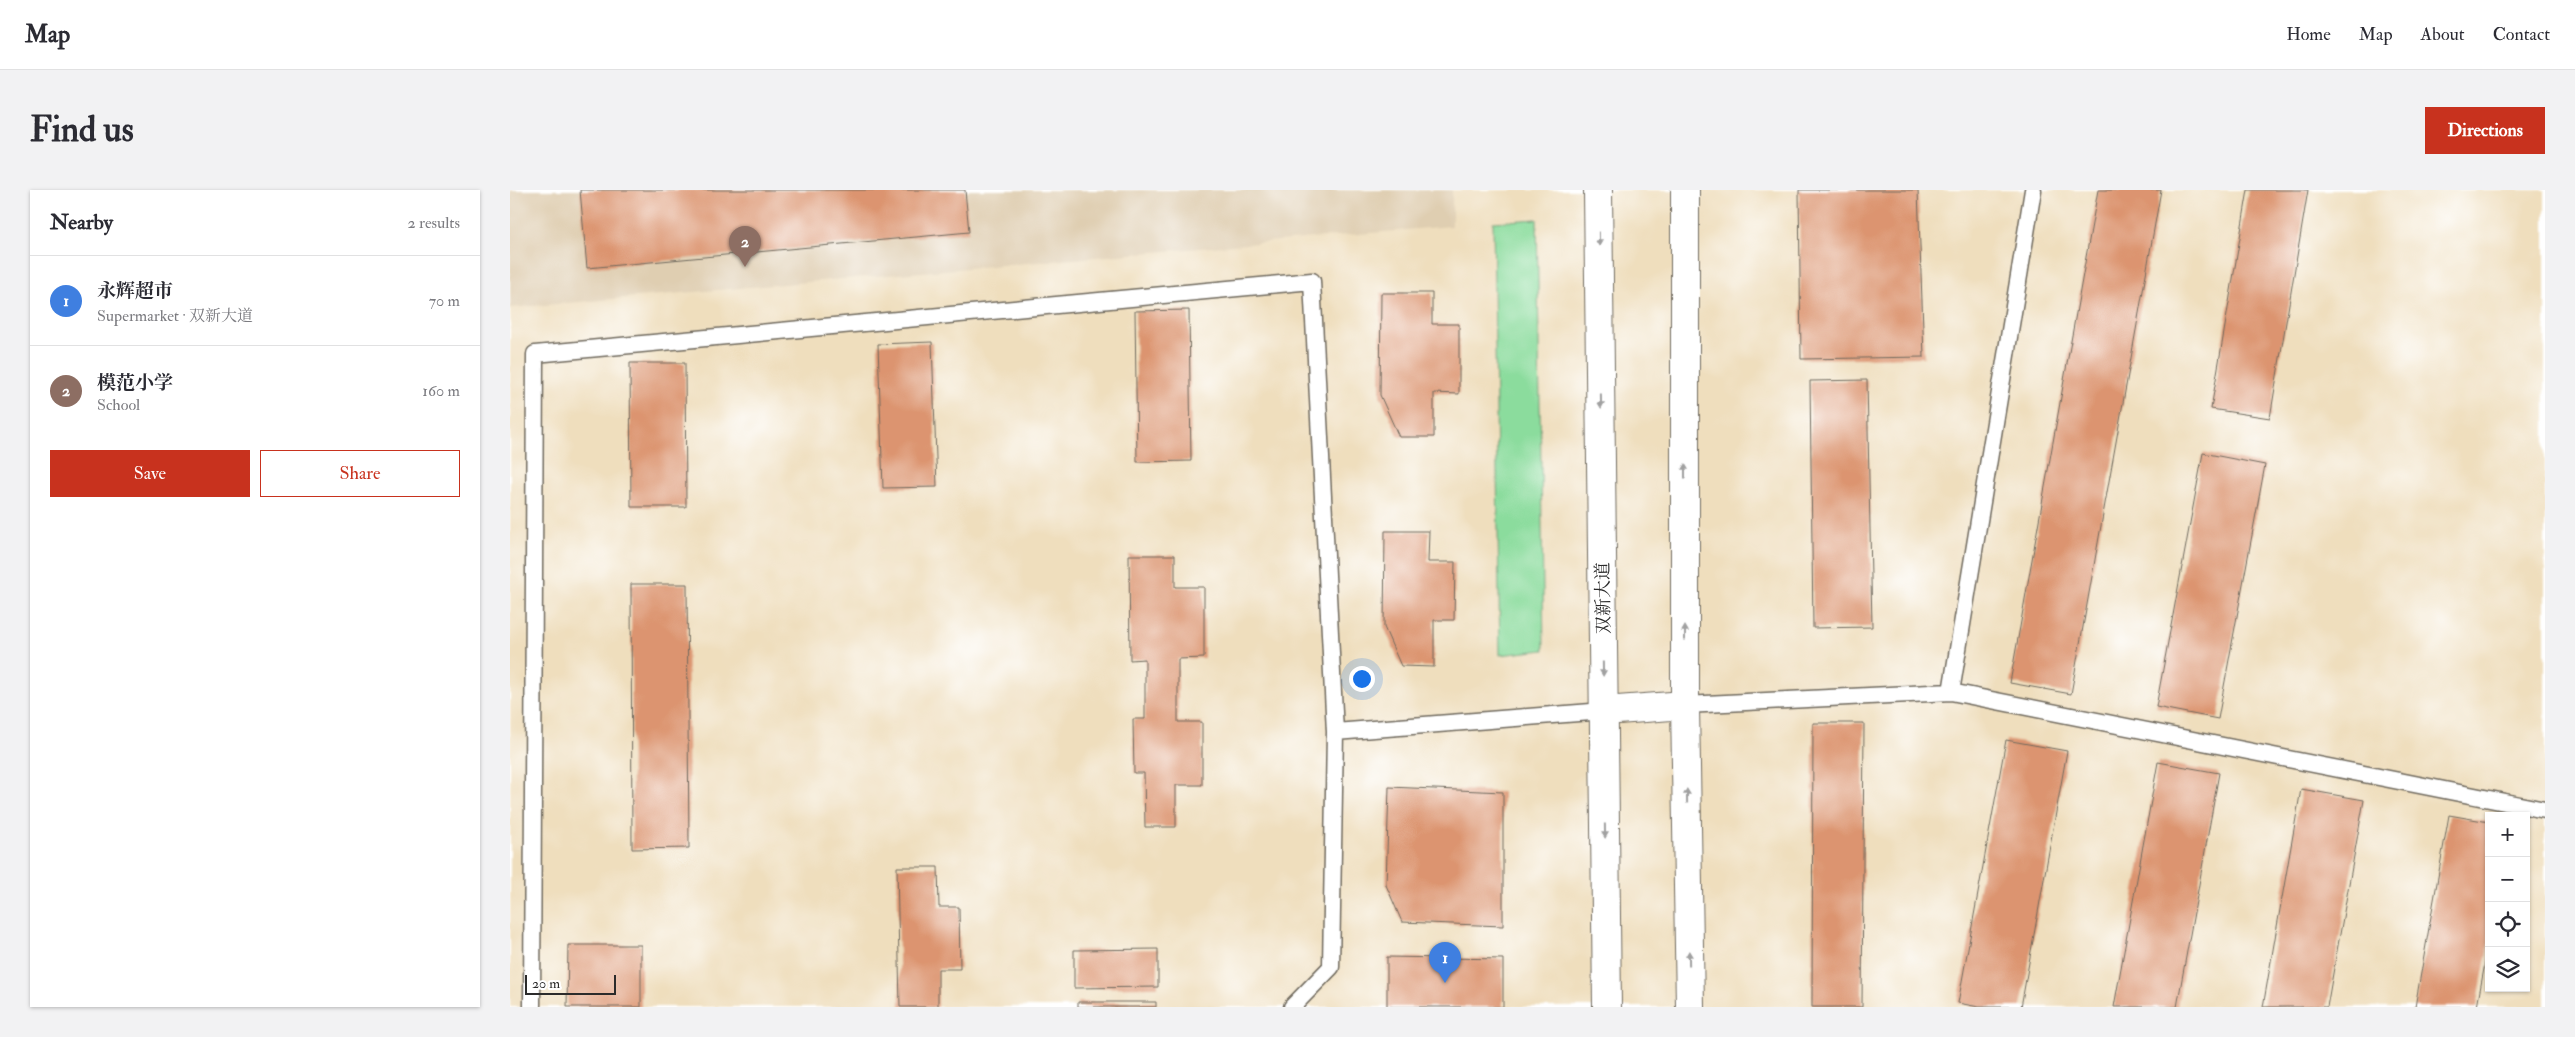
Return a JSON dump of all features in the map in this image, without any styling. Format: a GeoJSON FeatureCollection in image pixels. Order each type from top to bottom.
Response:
{"type":"FeatureCollection","features":[{"type":"Feature","properties":{"kind":"main road","name":"双新大道"},"geometry":{"type":"LineString","coordinates":[[1598,190],[1607,1007]]}},
{"type":"Feature","properties":{"kind":"main road"},"geometry":{"type":"LineString","coordinates":[[1685,190],[1686,705],[1690,1007]]}},
{"type":"Feature","properties":{"kind":"main road"},"geometry":{"type":"LineString","coordinates":[[1604,711],[1686,705]]}},
{"type":"Feature","properties":{"kind":"lane"},"geometry":{"type":"LineString","coordinates":[[1951,692],[2033,190]]}},
{"type":"Feature","properties":{"kind":"lane"},"geometry":{"type":"LineString","coordinates":[[532,1007],[535,354],[1312,281],[1335,732],[1332,967],[1292,1007]]}},
{"type":"Feature","properties":{"kind":"lane"},"geometry":{"type":"LineString","coordinates":[[1686,705],[1951,692],[2545,810]]}},
{"type":"Feature","properties":{"kind":"lane"},"geometry":{"type":"LineString","coordinates":[[1335,732],[1604,711]]}},
{"type":"Feature","properties":{"kind":"shaded area"},"geometry":{"type":"Polygon","coordinates":[[[510,190],[1452,190],[1452,226],[510,308],[510,190]]]}},
{"type":"Feature","properties":{"kind":"green space"},"geometry":{"type":"Polygon","coordinates":[[[1537,219],[1544,650],[1500,655],[1493,222],[1537,219]]]}},
{"type":"Feature","properties":{"kind":"building"},"geometry":{"type":"Polygon","coordinates":[[[580,190],[965,190],[969,232],[587,268],[580,190]]]}},
{"type":"Feature","properties":{"kind":"building"},"geometry":{"type":"Polygon","coordinates":[[[1799,190],[1918,190],[1924,357],[1801,359],[1799,190]]]}},
{"type":"Feature","properties":{"kind":"building"},"geometry":{"type":"Polygon","coordinates":[[[2098,190],[2161,190],[2071,694],[2010,683],[2098,190]]]}},
{"type":"Feature","properties":{"kind":"building"},"geometry":{"type":"Polygon","coordinates":[[[2248,190],[2308,190],[2270,418],[2211,409],[2248,190]]]}},
{"type":"Feature","properties":{"kind":"building"},"geometry":{"type":"Polygon","coordinates":[[[1381,293],[1432,293],[1432,324],[1459,324],[1459,394],[1434,393],[1434,437],[1399,437],[1380,395],[1381,293]]]}},
{"type":"Feature","properties":{"kind":"building"},"geometry":{"type":"Polygon","coordinates":[[[1189,310],[1191,461],[1137,462],[1135,311],[1189,310]]]}},
{"type":"Feature","properties":{"kind":"building"},"geometry":{"type":"Polygon","coordinates":[[[932,342],[937,487],[883,488],[878,344],[932,342]]]}},
{"type":"Feature","properties":{"kind":"building"},"geometry":{"type":"Polygon","coordinates":[[[630,363],[685,363],[686,507],[631,507],[630,363]]]}},
{"type":"Feature","properties":{"kind":"building"},"geometry":{"type":"Polygon","coordinates":[[[1867,380],[1872,627],[1813,628],[1810,381],[1867,380]]]}},
{"type":"Feature","properties":{"kind":"building"},"geometry":{"type":"Polygon","coordinates":[[[2203,453],[2265,465],[2218,719],[2156,707],[2203,453]]]}},
{"type":"Feature","properties":{"kind":"building"},"geometry":{"type":"Polygon","coordinates":[[[1385,531],[1429,531],[1428,562],[1455,562],[1454,620],[1434,620],[1434,667],[1401,666],[1384,627],[1385,531]]]}},
{"type":"Feature","properties":{"kind":"building"},"geometry":{"type":"Polygon","coordinates":[[[1129,555],[1175,555],[1175,587],[1204,587],[1204,658],[1178,659],[1178,722],[1202,722],[1202,785],[1176,785],[1176,827],[1145,827],[1144,773],[1134,773],[1133,719],[1145,719],[1145,659],[1130,660],[1129,555]]]}},
{"type":"Feature","properties":{"kind":"building"},"geometry":{"type":"Polygon","coordinates":[[[631,584],[687,584],[689,848],[632,849],[631,584]]]}},
{"type":"Feature","properties":{"kind":"building"},"geometry":{"type":"Polygon","coordinates":[[[1813,723],[1864,723],[1862,1007],[1812,1007],[1813,723]]]}},
{"type":"Feature","properties":{"kind":"building"},"geometry":{"type":"Polygon","coordinates":[[[2006,740],[2067,751],[2021,1007],[1979,1007],[1958,1003],[2006,740]]]}},
{"type":"Feature","properties":{"kind":"building"},"geometry":{"type":"Polygon","coordinates":[[[2158,762],[2219,773],[2177,1007],[2114,1007],[2158,762]]]}},
{"type":"Feature","properties":{"kind":"building"},"geometry":{"type":"Polygon","coordinates":[[[1389,787],[1503,792],[1503,926],[1402,922],[1386,885],[1389,787]]]}},
{"type":"Feature","properties":{"kind":"building"},"geometry":{"type":"Polygon","coordinates":[[[2301,789],[2364,800],[2327,1007],[2263,1007],[2301,789]]]}},
{"type":"Feature","properties":{"kind":"building"},"geometry":{"type":"Polygon","coordinates":[[[2449,815],[2485,821],[2485,963],[2477,1007],[2415,1007],[2449,815]]]}},
{"type":"Feature","properties":{"kind":"building"},"geometry":{"type":"Polygon","coordinates":[[[897,867],[938,867],[939,907],[959,907],[960,969],[938,969],[938,1007],[900,1007],[897,867]]]}},
{"type":"Feature","properties":{"kind":"building"},"geometry":{"type":"Polygon","coordinates":[[[568,945],[641,945],[641,1007],[567,1007],[568,945]]]}},
{"type":"Feature","properties":{"kind":"building"},"geometry":{"type":"Polygon","coordinates":[[[1158,949],[1158,987],[1074,988],[1074,950],[1158,949]]]}},
{"type":"Feature","properties":{"kind":"building"},"geometry":{"type":"Polygon","coordinates":[[[1387,957],[1503,959],[1503,1007],[1387,1007],[1387,957]]]}},
{"type":"Feature","properties":{"kind":"building"},"geometry":{"type":"Polygon","coordinates":[[[1078,1002],[1156,1002],[1156,1007],[1078,1007],[1078,1002]]]}},
{"type":"Feature","properties":{"kind":"place","name":"模范小学"},"geometry":{"type":"Point","coordinates":[745,267]}},
{"type":"Feature","properties":{"kind":"place","name":"永辉超市"},"geometry":{"type":"Point","coordinates":[1445,983]}}]}
